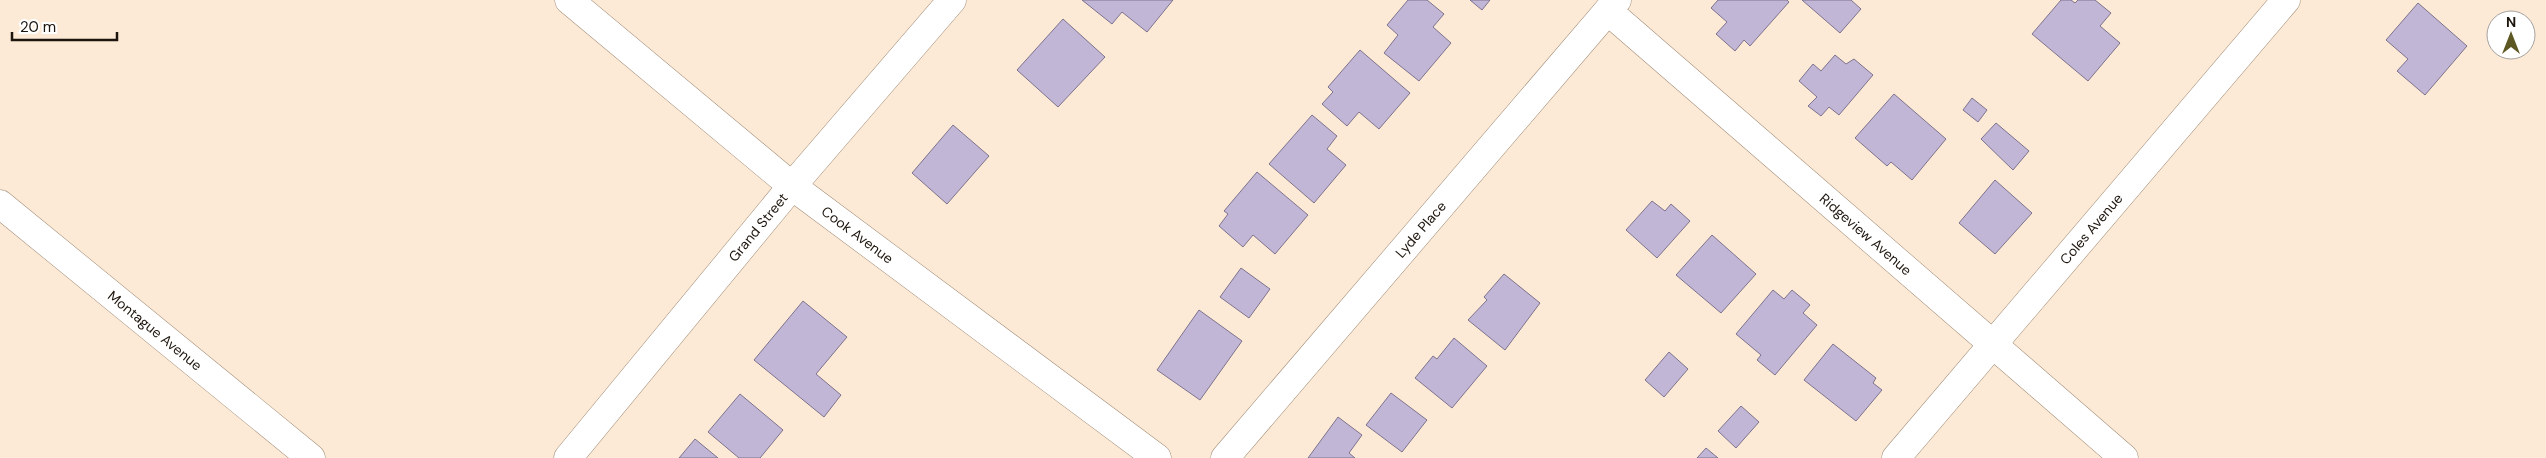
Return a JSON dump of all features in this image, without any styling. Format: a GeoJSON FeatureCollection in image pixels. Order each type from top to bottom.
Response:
{"type":"FeatureCollection","features":[{"type":"Feature","properties":{"kind":"street","name":"Cook Avenue"},"geometry":{"type":"LineString","coordinates":[[569,0],[792,186],[1157,458]]}},
{"type":"Feature","properties":{"kind":"street","name":"Grand Street"},"geometry":{"type":"LineString","coordinates":[[568,458],[792,186],[952,0]]}},
{"type":"Feature","properties":{"kind":"street","name":"Coles Avenue"},"geometry":{"type":"LineString","coordinates":[[1896,458],[2286,0]]}},
{"type":"Feature","properties":{"kind":"street","name":"Ridgeview Avenue"},"geometry":{"type":"LineString","coordinates":[[1612,5],[2124,458]]}},
{"type":"Feature","properties":{"kind":"street","name":"Lyde Place"},"geometry":{"type":"LineString","coordinates":[[1225,458],[1612,5]]}},
{"type":"Feature","properties":{"kind":"street","name":"Montague Avenue"},"geometry":{"type":"LineString","coordinates":[[0,204],[311,458]]}},
{"type":"Feature","properties":{"kind":"building"},"geometry":{"type":"Polygon","coordinates":[[[1082,0],[1173,0],[1147,32],[1122,12],[1112,24],[1082,0]]]}},
{"type":"Feature","properties":{"kind":"building"},"geometry":{"type":"Polygon","coordinates":[[[1408,0],[1427,0],[1444,14],[1433,27],[1451,43],[1419,81],[1384,53],[1398,35],[1387,25],[1408,0]]]}},
{"type":"Feature","properties":{"kind":"building"},"geometry":{"type":"Polygon","coordinates":[[[1470,0],[1490,0],[1482,10],[1470,0]]]}},
{"type":"Feature","properties":{"kind":"building"},"geometry":{"type":"Polygon","coordinates":[[[1718,0],[1787,0],[1789,2],[1750,46],[1744,40],[1735,51],[1716,34],[1727,22],[1711,8],[1718,0]]]}},
{"type":"Feature","properties":{"kind":"building"},"geometry":{"type":"Polygon","coordinates":[[[1802,0],[1851,0],[1861,9],[1840,33],[1802,0]]]}},
{"type":"Feature","properties":{"kind":"building"},"geometry":{"type":"Polygon","coordinates":[[[2061,0],[2071,0],[2075,3],[2078,0],[2095,0],[2111,13],[2100,26],[2120,43],[2088,81],[2032,34],[2061,0]]]}},
{"type":"Feature","properties":{"kind":"building"},"geometry":{"type":"Polygon","coordinates":[[[2418,3],[2467,46],[2425,95],[2397,71],[2408,59],[2386,40],[2418,3]]]}},
{"type":"Feature","properties":{"kind":"building"},"geometry":{"type":"Polygon","coordinates":[[[1063,19],[1105,57],[1058,107],[1017,70],[1063,19]]]}},
{"type":"Feature","properties":{"kind":"building"},"geometry":{"type":"Polygon","coordinates":[[[1360,50],[1410,93],[1379,129],[1359,112],[1347,126],[1322,104],[1333,92],[1328,87],[1360,50]]]}},
{"type":"Feature","properties":{"kind":"building"},"geometry":{"type":"Polygon","coordinates":[[[1835,55],[1846,64],[1854,59],[1873,75],[1839,115],[1829,107],[1821,116],[1808,106],[1817,97],[1799,81],[1813,64],[1821,71],[1835,55]]]}},
{"type":"Feature","properties":{"kind":"building"},"geometry":{"type":"Polygon","coordinates":[[[1894,94],[1946,139],[1912,180],[1891,162],[1887,166],[1855,138],[1894,94]]]}},
{"type":"Feature","properties":{"kind":"building"},"geometry":{"type":"Polygon","coordinates":[[[1972,98],[1987,110],[1978,122],[1963,110],[1972,98]]]}},
{"type":"Feature","properties":{"kind":"building"},"geometry":{"type":"Polygon","coordinates":[[[1312,115],[1337,136],[1327,149],[1346,165],[1314,203],[1269,164],[1312,115]]]}},
{"type":"Feature","properties":{"kind":"building"},"geometry":{"type":"Polygon","coordinates":[[[1996,123],[2029,151],[2013,170],[1981,139],[1996,123]]]}},
{"type":"Feature","properties":{"kind":"building"},"geometry":{"type":"Polygon","coordinates":[[[953,125],[989,156],[947,204],[912,173],[953,125]]]}},
{"type":"Feature","properties":{"kind":"building"},"geometry":{"type":"Polygon","coordinates":[[[1257,172],[1308,215],[1275,254],[1253,235],[1243,247],[1219,226],[1228,214],[1224,211],[1257,172]]]}},
{"type":"Feature","properties":{"kind":"building"},"geometry":{"type":"Polygon","coordinates":[[[1995,180],[2032,213],[1995,254],[1959,223],[1995,180]]]}},
{"type":"Feature","properties":{"kind":"building"},"geometry":{"type":"Polygon","coordinates":[[[1652,201],[1665,211],[1671,204],[1690,221],[1657,258],[1626,230],[1652,201]]]}},
{"type":"Feature","properties":{"kind":"building"},"geometry":{"type":"Polygon","coordinates":[[[1712,235],[1756,274],[1721,313],[1676,275],[1712,235]]]}},
{"type":"Feature","properties":{"kind":"building"},"geometry":{"type":"Polygon","coordinates":[[[1241,268],[1270,289],[1249,318],[1220,297],[1241,268]]]}},
{"type":"Feature","properties":{"kind":"building"},"geometry":{"type":"Polygon","coordinates":[[[1504,274],[1540,303],[1505,350],[1468,320],[1487,300],[1484,297],[1504,274]]]}},
{"type":"Feature","properties":{"kind":"building"},"geometry":{"type":"Polygon","coordinates":[[[1773,290],[1784,299],[1792,290],[1810,305],[1803,313],[1817,325],[1775,375],[1757,360],[1761,355],[1736,334],[1773,290]]]}},
{"type":"Feature","properties":{"kind":"building"},"geometry":{"type":"Polygon","coordinates":[[[803,301],[847,337],[816,374],[841,395],[824,417],[754,360],[803,301]]]}},
{"type":"Feature","properties":{"kind":"building"},"geometry":{"type":"Polygon","coordinates":[[[1199,310],[1242,341],[1200,400],[1157,370],[1199,310]]]}},
{"type":"Feature","properties":{"kind":"building"},"geometry":{"type":"Polygon","coordinates":[[[1454,338],[1487,366],[1452,408],[1415,378],[1433,356],[1437,359],[1454,338]]]}},
{"type":"Feature","properties":{"kind":"building"},"geometry":{"type":"Polygon","coordinates":[[[1833,344],[1876,378],[1873,383],[1882,390],[1856,421],[1804,380],[1833,344]]]}},
{"type":"Feature","properties":{"kind":"building"},"geometry":{"type":"Polygon","coordinates":[[[1669,352],[1688,369],[1664,397],[1645,380],[1669,352]]]}},
{"type":"Feature","properties":{"kind":"building"},"geometry":{"type":"Polygon","coordinates":[[[1391,393],[1427,420],[1402,452],[1366,425],[1391,393]]]}},
{"type":"Feature","properties":{"kind":"building"},"geometry":{"type":"Polygon","coordinates":[[[740,394],[783,430],[760,458],[739,458],[708,432],[740,394]]]}},
{"type":"Feature","properties":{"kind":"building"},"geometry":{"type":"Polygon","coordinates":[[[1741,406],[1759,422],[1736,448],[1718,431],[1741,406]]]}},
{"type":"Feature","properties":{"kind":"building"},"geometry":{"type":"Polygon","coordinates":[[[1338,417],[1362,435],[1349,453],[1355,458],[1308,458],[1338,417]]]}},
{"type":"Feature","properties":{"kind":"building"},"geometry":{"type":"Polygon","coordinates":[[[695,439],[718,458],[679,458],[695,439]]]}},
{"type":"Feature","properties":{"kind":"building"},"geometry":{"type":"Polygon","coordinates":[[[1706,448],[1718,458],[1697,458],[1706,448]]]}}]}
